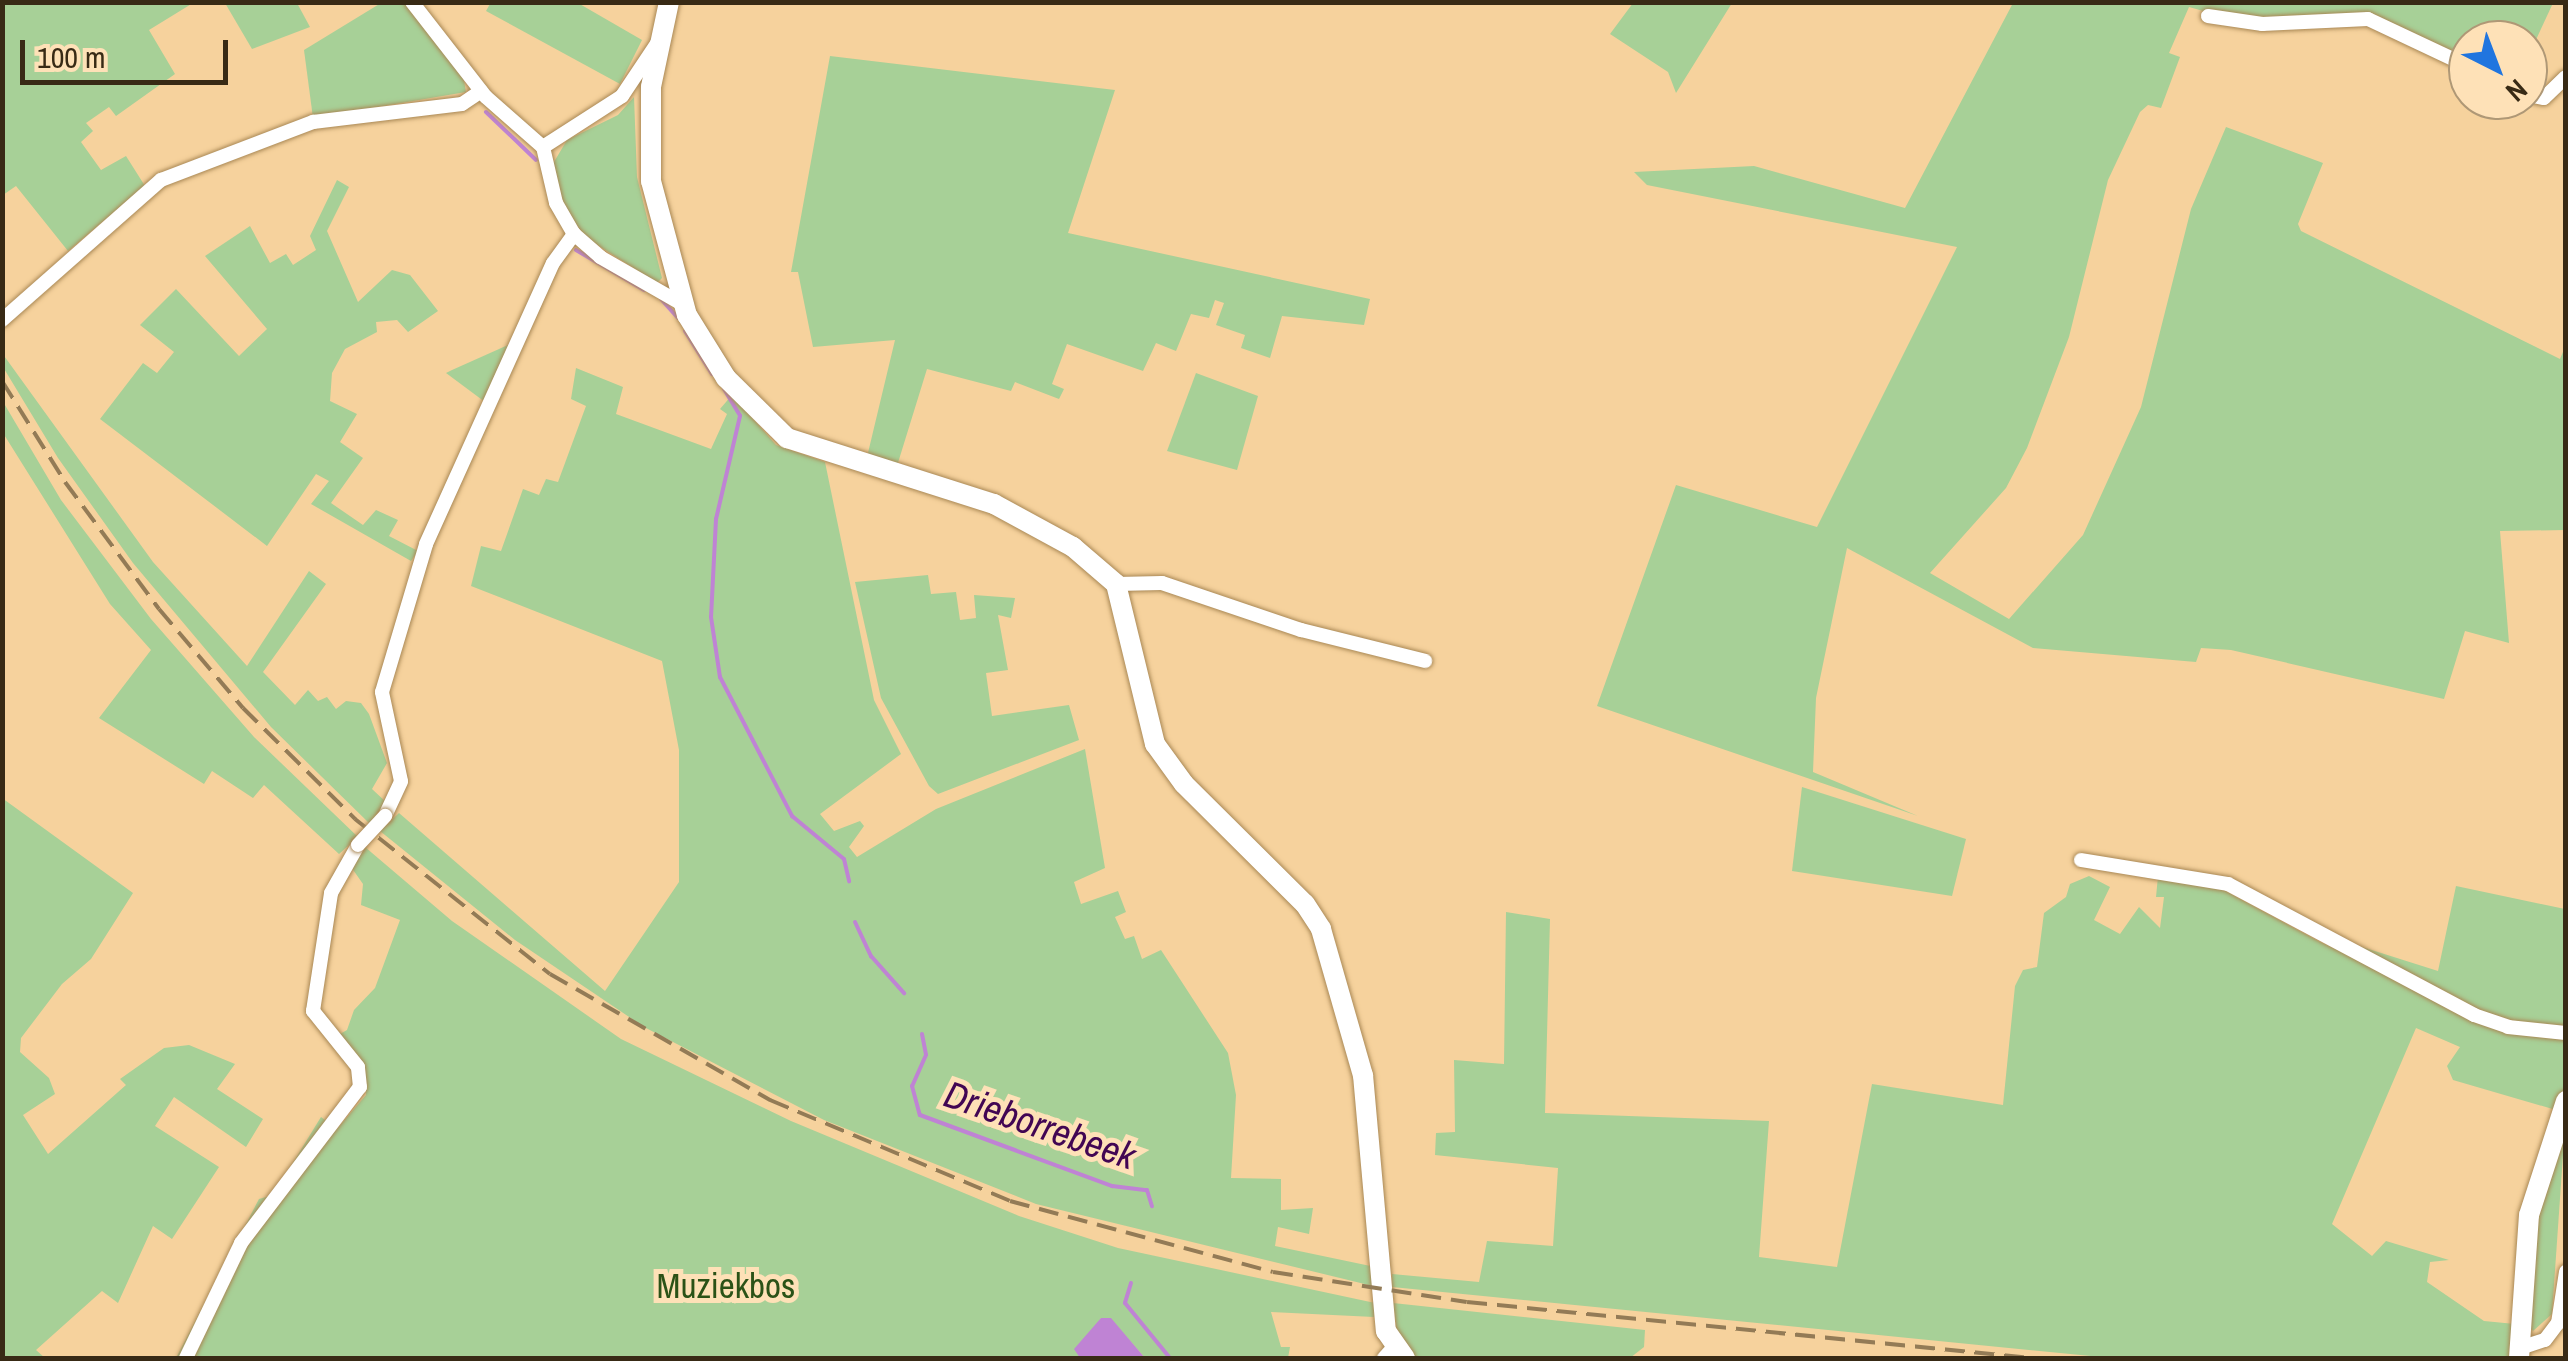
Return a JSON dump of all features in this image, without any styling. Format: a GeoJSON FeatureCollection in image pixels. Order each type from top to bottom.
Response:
{"type":"FeatureCollection","features":[{"type":"Feature","properties":{"kind":"main road"},"geometry":{"type":"LineString","coordinates":[[669,2],[659,42],[651,182],[682,304],[726,378],[787,438],[994,504],[1074,546],[1116,584],[1155,744],[1184,784],[1305,904],[1321,929],[1360,1054],[1386,1330],[1395,1355]]}},
{"type":"Feature","properties":{"kind":"main road"},"geometry":{"type":"LineString","coordinates":[[2520,1354],[2529,1215],[2566,1101]]}},
{"type":"Feature","properties":{"kind":"street"},"geometry":{"type":"LineString","coordinates":[[412,2],[481,91],[543,147],[556,203],[574,234],[600,257],[682,304]]}},
{"type":"Feature","properties":{"kind":"street"},"geometry":{"type":"LineString","coordinates":[[2208,16],[2262,24],[2368,19],[2448,57]]}},
{"type":"Feature","properties":{"kind":"street"},"geometry":{"type":"LineString","coordinates":[[543,147],[622,96],[659,42]]}},
{"type":"Feature","properties":{"kind":"street"},"geometry":{"type":"LineString","coordinates":[[2,320],[161,180],[314,122],[462,104],[481,91]]}},
{"type":"Feature","properties":{"kind":"street"},"geometry":{"type":"LineString","coordinates":[[186,1358],[242,1243],[360,1087],[358,1067],[313,1011],[331,892],[342,864],[385,816],[401,782],[382,692],[426,544],[553,263],[574,234]]}},
{"type":"Feature","properties":{"kind":"street"},"geometry":{"type":"LineString","coordinates":[[1116,584],[1162,583],[1302,630],[1425,661]]}},
{"type":"Feature","properties":{"kind":"street"},"geometry":{"type":"LineString","coordinates":[[2081,860],[2228,884],[2474,1014],[2508,1027],[2566,1033]]}},
{"type":"Feature","properties":{"kind":"street"},"geometry":{"type":"LineString","coordinates":[[2520,1354],[2545,1340],[2558,1324],[2566,1272]]}},
{"type":"Feature","properties":{"kind":"green space"},"geometry":{"type":"Polygon","coordinates":[[[491,2],[578,3],[642,40],[620,84],[486,11],[491,2]]]}},
{"type":"Feature","properties":{"kind":"green space"},"geometry":{"type":"Polygon","coordinates":[[[3,3],[193,3],[149,30],[175,74],[116,116],[109,107],[86,123],[93,131],[81,142],[101,170],[126,156],[145,186],[68,251],[16,186],[3,195],[3,3]]]}},
{"type":"Feature","properties":{"kind":"green space"},"geometry":{"type":"Polygon","coordinates":[[[225,3],[297,3],[310,27],[252,49],[225,3]]]}},
{"type":"Feature","properties":{"kind":"green space"},"geometry":{"type":"Polygon","coordinates":[[[381,3],[404,3],[463,75],[466,92],[313,118],[304,50],[381,3]]]}},
{"type":"Feature","properties":{"kind":"green space"},"geometry":{"type":"Polygon","coordinates":[[[1633,3],[1732,3],[1676,93],[1668,72],[1610,34],[1633,3]]]}},
{"type":"Feature","properties":{"kind":"green space"},"geometry":{"type":"Polygon","coordinates":[[[2013,3],[2553,3],[2545,20],[2448,20],[2448,51],[2376,15],[2232,19],[2189,7],[2169,53],[2180,57],[2161,108],[2148,105],[2140,112],[2108,180],[2069,337],[2027,448],[2006,488],[1930,573],[2009,619],[2083,535],[2141,407],[2191,209],[2226,127],[2323,163],[2298,224],[2301,231],[2560,359],[2565,347],[2565,530],[2500,531],[2509,643],[2465,631],[2444,699],[2231,650],[2201,648],[2196,662],[2033,648],[1847,548],[1816,698],[1813,772],[1918,816],[1597,706],[1676,485],[1817,527],[1957,247],[1647,185],[1634,172],[1754,166],[1905,208],[2013,3]]]}},
{"type":"Feature","properties":{"kind":"green space"},"geometry":{"type":"Polygon","coordinates":[[[830,56],[1115,90],[1068,233],[1370,299],[1364,325],[1282,316],[1270,358],[1241,348],[1245,335],[1216,325],[1224,303],[1215,300],[1209,318],[1191,314],[1176,351],[1156,343],[1143,371],[1067,344],[1052,384],[1064,389],[1059,399],[1015,382],[1011,391],[927,369],[897,466],[867,457],[895,340],[813,347],[798,272],[791,272],[830,56]]]}},
{"type":"Feature","properties":{"kind":"green space"},"geometry":{"type":"Polygon","coordinates":[[[634,97],[637,177],[662,278],[657,283],[585,237],[566,210],[551,167],[567,140],[618,115],[634,97]]]}},
{"type":"Feature","properties":{"kind":"green space"},"geometry":{"type":"Polygon","coordinates":[[[337,180],[349,187],[327,231],[358,302],[392,270],[410,275],[438,311],[408,332],[397,320],[376,322],[377,332],[345,349],[332,373],[330,401],[357,414],[340,442],[363,458],[331,503],[363,525],[376,510],[398,520],[389,536],[418,551],[411,561],[311,504],[329,481],[316,474],[267,546],[100,419],[143,363],[157,373],[174,352],[140,325],[176,289],[239,356],[267,329],[205,256],[250,226],[270,263],[286,254],[293,265],[316,250],[310,236],[337,180]]]}},
{"type":"Feature","properties":{"kind":"green space"},"geometry":{"type":"Polygon","coordinates":[[[508,345],[485,402],[446,373],[452,370],[508,345]]]}},
{"type":"Feature","properties":{"kind":"green space"},"geometry":{"type":"Polygon","coordinates":[[[2,353],[153,562],[247,666],[309,571],[326,584],[263,672],[295,705],[308,690],[318,701],[327,697],[336,709],[346,701],[361,703],[369,714],[387,763],[372,789],[387,803],[371,825],[271,727],[133,563],[58,458],[3,367],[2,353]]]}},
{"type":"Feature","properties":{"kind":"green space"},"geometry":{"type":"Polygon","coordinates":[[[576,368],[623,387],[616,414],[711,449],[727,414],[720,409],[732,395],[776,445],[825,462],[874,700],[901,754],[820,814],[834,831],[860,821],[864,826],[849,847],[857,857],[936,809],[1085,749],[1105,868],[1074,882],[1081,904],[1118,891],[1126,912],[1115,917],[1125,939],[1134,936],[1142,959],[1161,950],[1228,1053],[1236,1095],[1231,1178],[1281,1179],[1281,1210],[1313,1208],[1309,1234],[1278,1227],[1275,1246],[1380,1268],[1377,1287],[1036,1204],[824,1120],[644,1027],[515,940],[380,831],[399,813],[605,991],[679,882],[679,750],[662,661],[471,586],[481,546],[501,551],[523,489],[539,495],[546,479],[558,482],[586,406],[571,399],[576,368]]]}},
{"type":"Feature","properties":{"kind":"green space"},"geometry":{"type":"Polygon","coordinates":[[[1196,373],[1258,396],[1237,470],[1167,451],[1196,373]]]}},
{"type":"Feature","properties":{"kind":"green space"},"geometry":{"type":"Polygon","coordinates":[[[2,400],[61,500],[151,619],[254,737],[358,837],[339,854],[264,785],[253,798],[212,771],[204,784],[99,718],[151,650],[110,604],[3,433],[2,400]]]}},
{"type":"Feature","properties":{"kind":"green space"},"geometry":{"type":"Polygon","coordinates":[[[928,575],[931,594],[956,592],[960,620],[976,618],[974,595],[1015,598],[1011,618],[998,615],[1008,670],[986,673],[992,716],[1069,705],[1079,740],[938,794],[929,786],[881,698],[855,582],[928,575]]]}},
{"type":"Feature","properties":{"kind":"green space"},"geometry":{"type":"Polygon","coordinates":[[[1802,787],[1966,839],[1952,896],[1792,871],[1802,787]]]}},
{"type":"Feature","properties":{"kind":"green space"},"geometry":{"type":"Polygon","coordinates":[[[2,798],[133,893],[91,959],[62,984],[21,1038],[20,1052],[49,1078],[55,1094],[23,1115],[48,1154],[126,1085],[120,1079],[164,1048],[189,1045],[235,1064],[217,1089],[263,1119],[246,1147],[174,1097],[155,1126],[219,1167],[172,1239],[153,1226],[118,1303],[102,1291],[36,1350],[45,1358],[3,1358],[2,798]]]}},
{"type":"Feature","properties":{"kind":"green space","name":"Muziekbos"},"geometry":{"type":"Polygon","coordinates":[[[365,847],[452,921],[621,1039],[791,1121],[1019,1216],[1118,1248],[1375,1303],[1374,1317],[1271,1312],[1281,1347],[1290,1347],[1288,1358],[1145,1358],[1110,1318],[1101,1318],[1080,1358],[176,1358],[259,1199],[273,1195],[321,1117],[337,1129],[366,1095],[365,1077],[333,1038],[347,1030],[354,1010],[375,988],[400,920],[361,905],[363,884],[349,864],[365,847]]]}},
{"type":"Feature","properties":{"kind":"green space"},"geometry":{"type":"Polygon","coordinates":[[[2089,876],[2110,887],[2094,920],[2120,934],[2139,907],[2160,928],[2164,897],[2156,897],[2158,876],[2216,886],[2320,942],[2496,1020],[2359,946],[2438,971],[2456,886],[2565,909],[2566,1083],[2556,1110],[2453,1080],[2447,1066],[2460,1047],[2416,1028],[2332,1224],[2372,1256],[2386,1241],[2449,1260],[2430,1262],[2427,1282],[2484,1321],[2515,1324],[2513,1358],[2111,1358],[1392,1287],[1392,1274],[1479,1282],[1487,1241],[1553,1246],[1558,1168],[1435,1155],[1436,1133],[1455,1132],[1454,1060],[1504,1064],[1506,912],[1550,919],[1545,1113],[1769,1121],[1759,1257],[1837,1267],[1872,1084],[2003,1105],[2015,986],[2023,970],[2037,967],[2044,913],[2066,897],[2070,884],[2089,876]]]}},
{"type":"Feature","properties":{"kind":"green space"},"geometry":{"type":"Polygon","coordinates":[[[2565,1126],[2552,1314],[2533,1331],[2528,1325],[2537,1214],[2565,1126]]]}},
{"type":"Feature","properties":{"kind":"green space"},"geometry":{"type":"Polygon","coordinates":[[[1393,1303],[1645,1330],[1644,1347],[1630,1358],[1416,1358],[1398,1338],[1393,1303]]]}},
{"type":"Feature","properties":{"kind":"shaded area"},"geometry":{"type":"Polygon","coordinates":[[[1101,1318],[1111,1318],[1145,1358],[1080,1358],[1074,1349],[1101,1318]]]}},
{"type":"Feature","properties":{"kind":"waterway","name":"Drieborrebeek"},"geometry":{"type":"LineString","coordinates":[[486,112],[536,160]]}},
{"type":"Feature","properties":{"kind":"waterway","name":"Drieborrebeek"},"geometry":{"type":"LineString","coordinates":[[576,250],[644,290]]}},
{"type":"Feature","properties":{"kind":"waterway","name":"Drieborrebeek"},"geometry":{"type":"LineString","coordinates":[[661,299],[678,318]]}},
{"type":"Feature","properties":{"kind":"waterway","name":"Drieborrebeek"},"geometry":{"type":"LineString","coordinates":[[685,331],[712,374]]}},
{"type":"Feature","properties":{"kind":"waterway","name":"Drieborrebeek"},"geometry":{"type":"LineString","coordinates":[[724,389],[740,416],[716,519],[711,617],[720,677],[792,816],[844,859],[849,881]]}},
{"type":"Feature","properties":{"kind":"waterway","name":"Drieborrebeek"},"geometry":{"type":"LineString","coordinates":[[855,922],[871,956],[904,993]]}},
{"type":"Feature","properties":{"kind":"waterway","name":"Drieborrebeek"},"geometry":{"type":"LineString","coordinates":[[922,1034],[926,1055],[912,1086],[920,1115],[1112,1186],[1147,1190],[1152,1206]]}},
{"type":"Feature","properties":{"kind":"waterway","name":"Drieborrebeek"},"geometry":{"type":"LineString","coordinates":[[1131,1283],[1125,1303],[1170,1358]]}},
{"type":"Feature","properties":{"kind":"railway"},"geometry":{"type":"LineString","coordinates":[[2,381],[65,482],[159,609],[243,708],[355,819],[550,974],[770,1100],[1010,1201],[1273,1272],[1467,1302],[2031,1358]]}}]}
